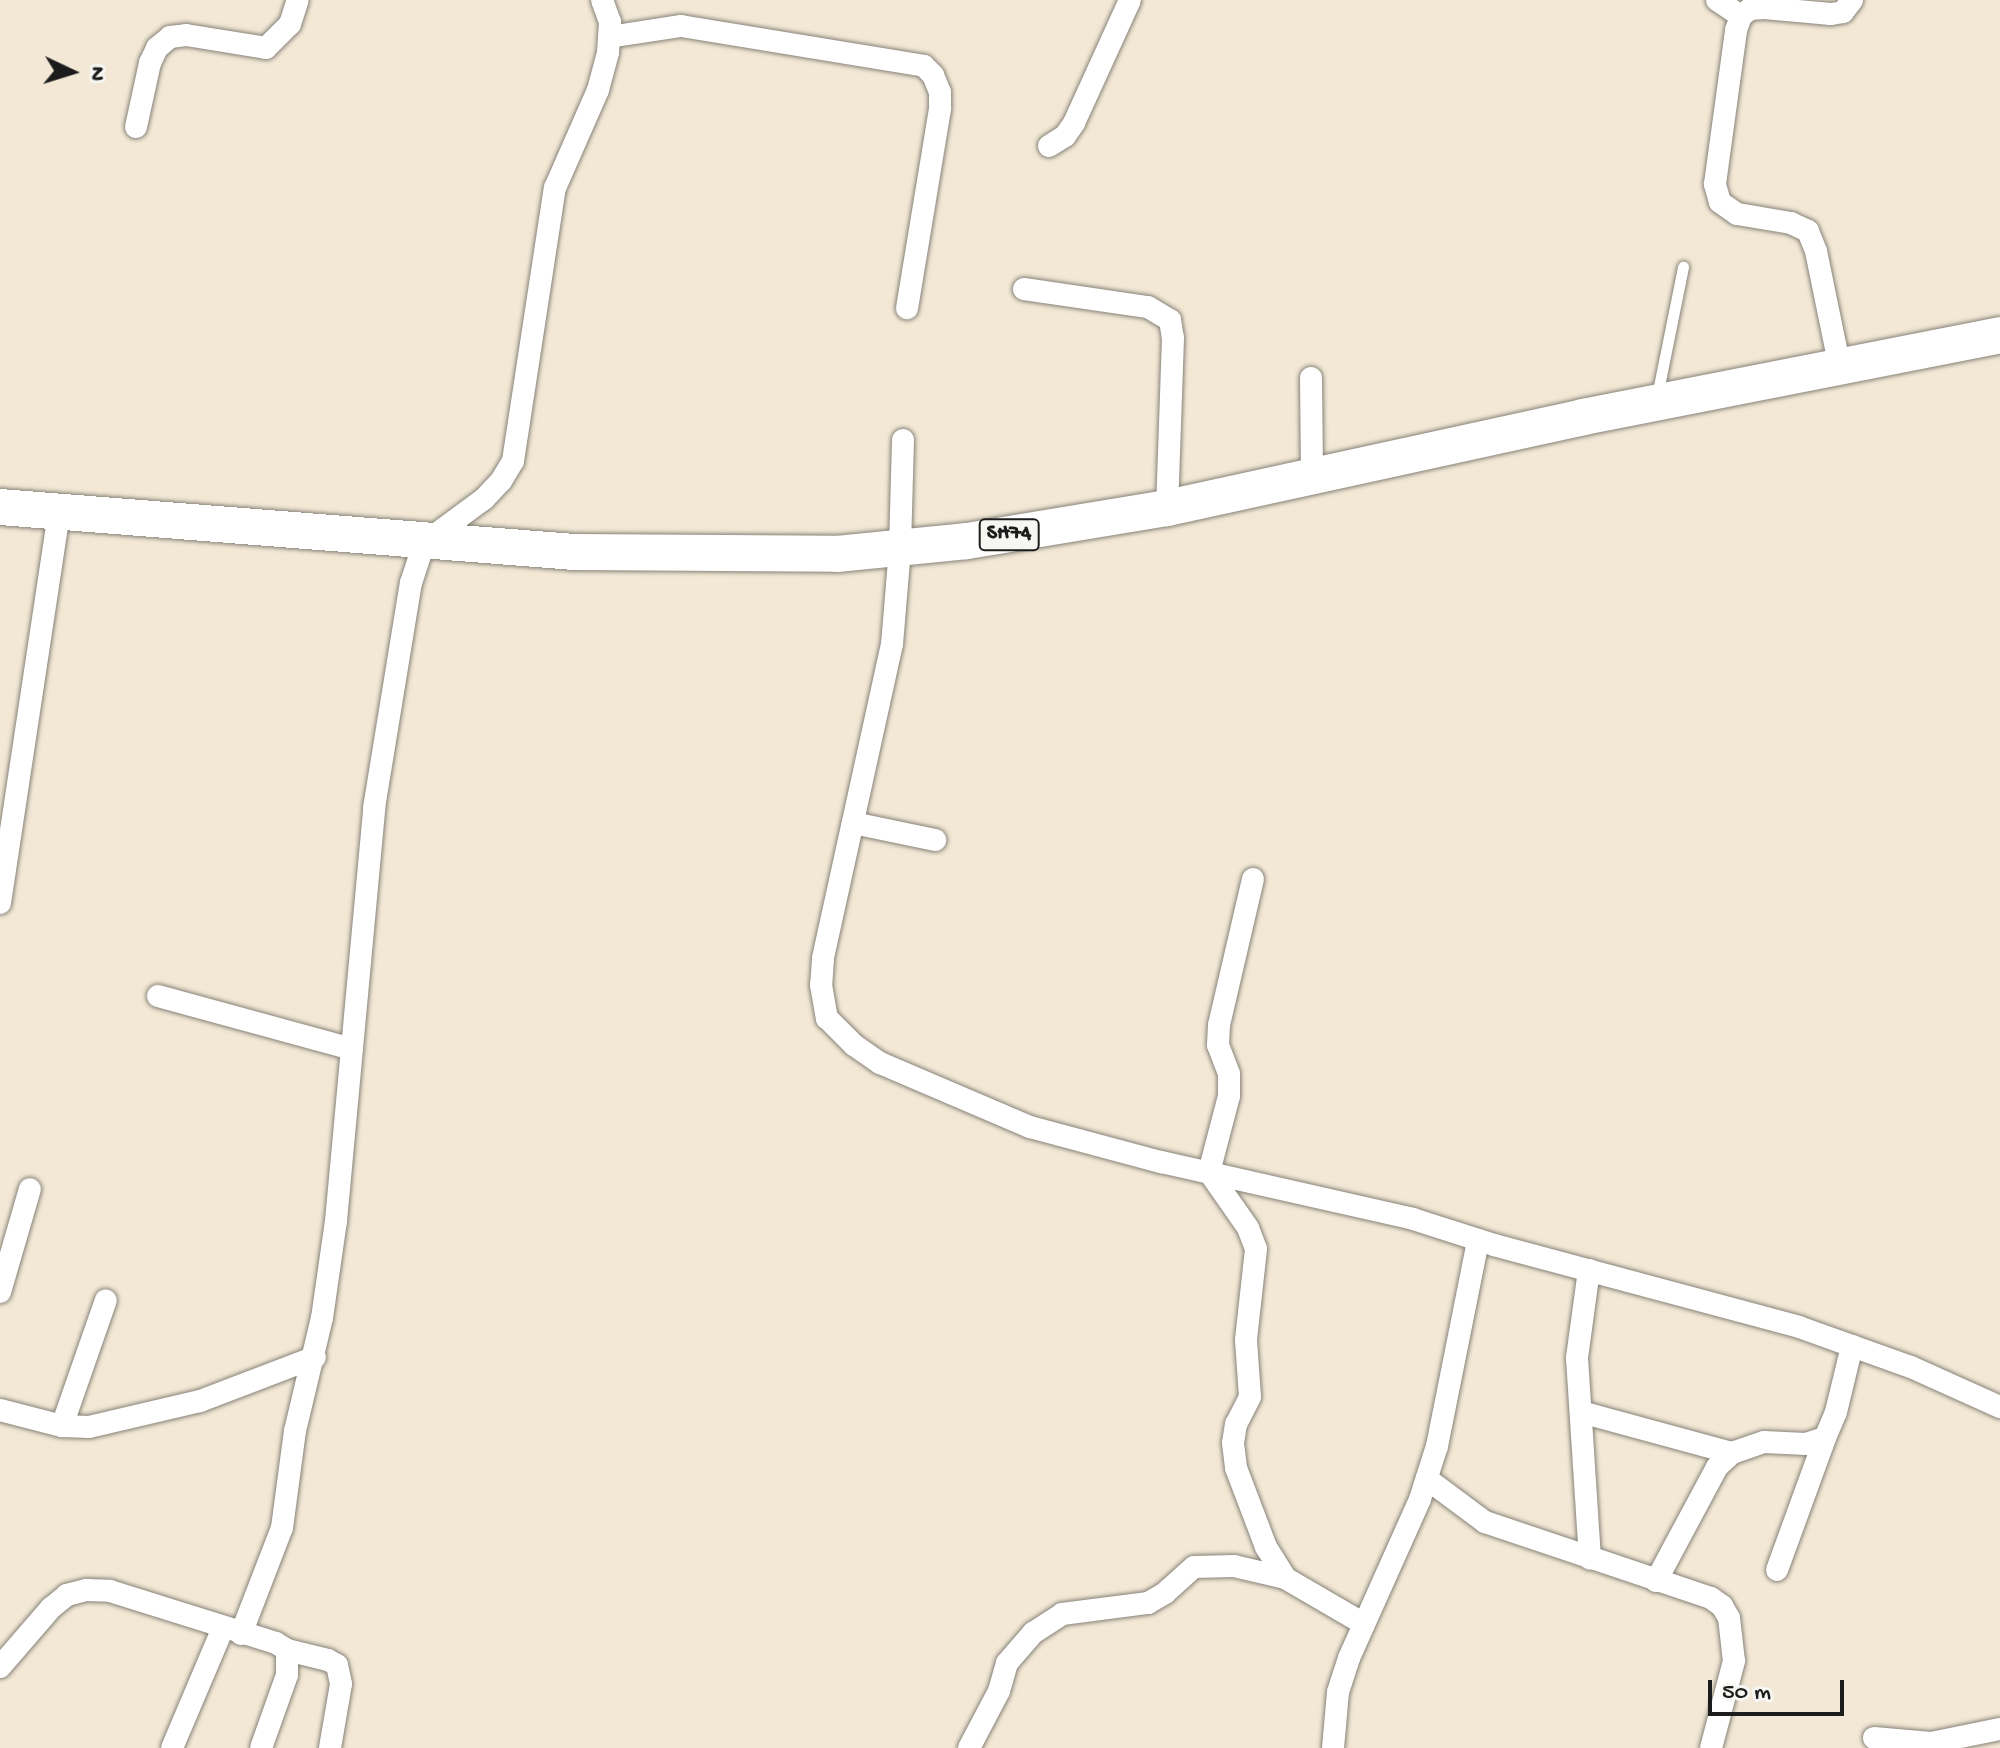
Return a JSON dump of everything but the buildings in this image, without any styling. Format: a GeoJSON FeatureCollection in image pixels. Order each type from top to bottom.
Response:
{"type":"FeatureCollection","features":[{"type":"Feature","properties":{"kind":"highway","name":"SH74"},"geometry":{"type":"LineString","coordinates":[[0,507],[424,543],[729,556],[900,549],[1033,532],[1167,508],[1312,475],[2000,335]]}},
{"type":"Feature","properties":{"kind":"street"},"geometry":{"type":"LineString","coordinates":[[136,127],[150,63],[157,48],[170,37],[186,35],[266,48],[290,24],[298,0]]}},
{"type":"Feature","properties":{"kind":"street"},"geometry":{"type":"LineString","coordinates":[[172,1748],[282,1528],[295,1431],[315,1357],[336,1221],[383,739],[411,583],[424,543],[484,499],[501,481],[513,461],[555,188],[598,90],[609,37],[610,22],[602,0]]}},
{"type":"Feature","properties":{"kind":"street"},"geometry":{"type":"LineString","coordinates":[[1049,146],[1065,136],[1074,123],[1130,0]]}},
{"type":"Feature","properties":{"kind":"street"},"geometry":{"type":"LineString","coordinates":[[1717,0],[1741,16]]}},
{"type":"Feature","properties":{"kind":"street"},"geometry":{"type":"LineString","coordinates":[[1840,368],[1816,251],[1808,231],[1791,223],[1737,214],[1720,202],[1716,193],[1715,163],[1741,16],[1750,9],[1764,8],[1831,14],[1843,12],[1852,0]]}},
{"type":"Feature","properties":{"kind":"street"},"geometry":{"type":"LineString","coordinates":[[609,37],[681,26],[924,66],[933,75],[940,92],[940,109],[907,308]]}},
{"type":"Feature","properties":{"kind":"street"},"geometry":{"type":"LineString","coordinates":[[1024,289],[1148,307],[1170,320],[1173,338],[1167,508]]}},
{"type":"Feature","properties":{"kind":"street"},"geometry":{"type":"LineString","coordinates":[[1311,378],[1312,475]]}},
{"type":"Feature","properties":{"kind":"street"},"geometry":{"type":"LineString","coordinates":[[903,440],[900,549],[892,644],[823,959],[821,985],[827,1018],[854,1045],[880,1063],[1030,1127],[1413,1219],[1478,1240],[1771,1319],[1911,1367],[2000,1407]]}},
{"type":"Feature","properties":{"kind":"street"},"geometry":{"type":"LineString","coordinates":[[0,903],[7,803],[59,513]]}},
{"type":"Feature","properties":{"kind":"street"},"geometry":{"type":"LineString","coordinates":[[853,823],[935,840]]}},
{"type":"Feature","properties":{"kind":"street"},"geometry":{"type":"LineString","coordinates":[[1253,879],[1219,1025],[1218,1045],[1229,1074],[1229,1096],[1209,1172],[1248,1228],[1256,1249],[1246,1340],[1250,1397],[1236,1424],[1233,1443],[1236,1468],[1266,1547],[1285,1578]]}},
{"type":"Feature","properties":{"kind":"street"},"geometry":{"type":"LineString","coordinates":[[158,996],[352,1049]]}},
{"type":"Feature","properties":{"kind":"street"},"geometry":{"type":"LineString","coordinates":[[0,1292],[30,1189]]}},
{"type":"Feature","properties":{"kind":"street"},"geometry":{"type":"LineString","coordinates":[[1333,1748],[1338,1692],[1427,1479],[1437,1446],[1478,1240]]}},
{"type":"Feature","properties":{"kind":"street"},"geometry":{"type":"LineString","coordinates":[[1589,1270],[1577,1358],[1590,1559]]}},
{"type":"Feature","properties":{"kind":"street"},"geometry":{"type":"LineString","coordinates":[[62,1426],[106,1300]]}},
{"type":"Feature","properties":{"kind":"street"},"geometry":{"type":"LineString","coordinates":[[1777,1570],[1836,1412],[1852,1346]]}},
{"type":"Feature","properties":{"kind":"street"},"geometry":{"type":"LineString","coordinates":[[0,1410],[62,1426],[89,1427],[200,1401],[315,1357]]}},
{"type":"Feature","properties":{"kind":"street"},"geometry":{"type":"LineString","coordinates":[[1581,1412],[1732,1453]]}},
{"type":"Feature","properties":{"kind":"street"},"geometry":{"type":"LineString","coordinates":[[1656,1581],[1717,1467],[1732,1453],[1764,1442],[1806,1444],[1825,1438]]}},
{"type":"Feature","properties":{"kind":"street"},"geometry":{"type":"LineString","coordinates":[[1427,1479],[1485,1522],[1711,1598],[1729,1618],[1734,1661],[1711,1748]]}},
{"type":"Feature","properties":{"kind":"street"},"geometry":{"type":"LineString","coordinates":[[969,1748],[993,1705],[1007,1663],[1020,1643],[1046,1622],[1079,1610],[1148,1603],[1165,1593],[1194,1567],[1209,1564],[1285,1578],[1364,1624]]}},
{"type":"Feature","properties":{"kind":"street"},"geometry":{"type":"LineString","coordinates":[[0,1667],[51,1608],[67,1595],[86,1590],[110,1591],[276,1643],[287,1650],[328,1660],[341,1674],[330,1748]]}},
{"type":"Feature","properties":{"kind":"street"},"geometry":{"type":"LineString","coordinates":[[261,1748],[287,1675],[287,1650]]}},
{"type":"Feature","properties":{"kind":"street"},"geometry":{"type":"LineString","coordinates":[[1874,1738],[1933,1745],[2000,1729]]}},
{"type":"Feature","properties":{"kind":"lane"},"geometry":{"type":"LineString","coordinates":[[1655,404],[1683,267]]}}]}
